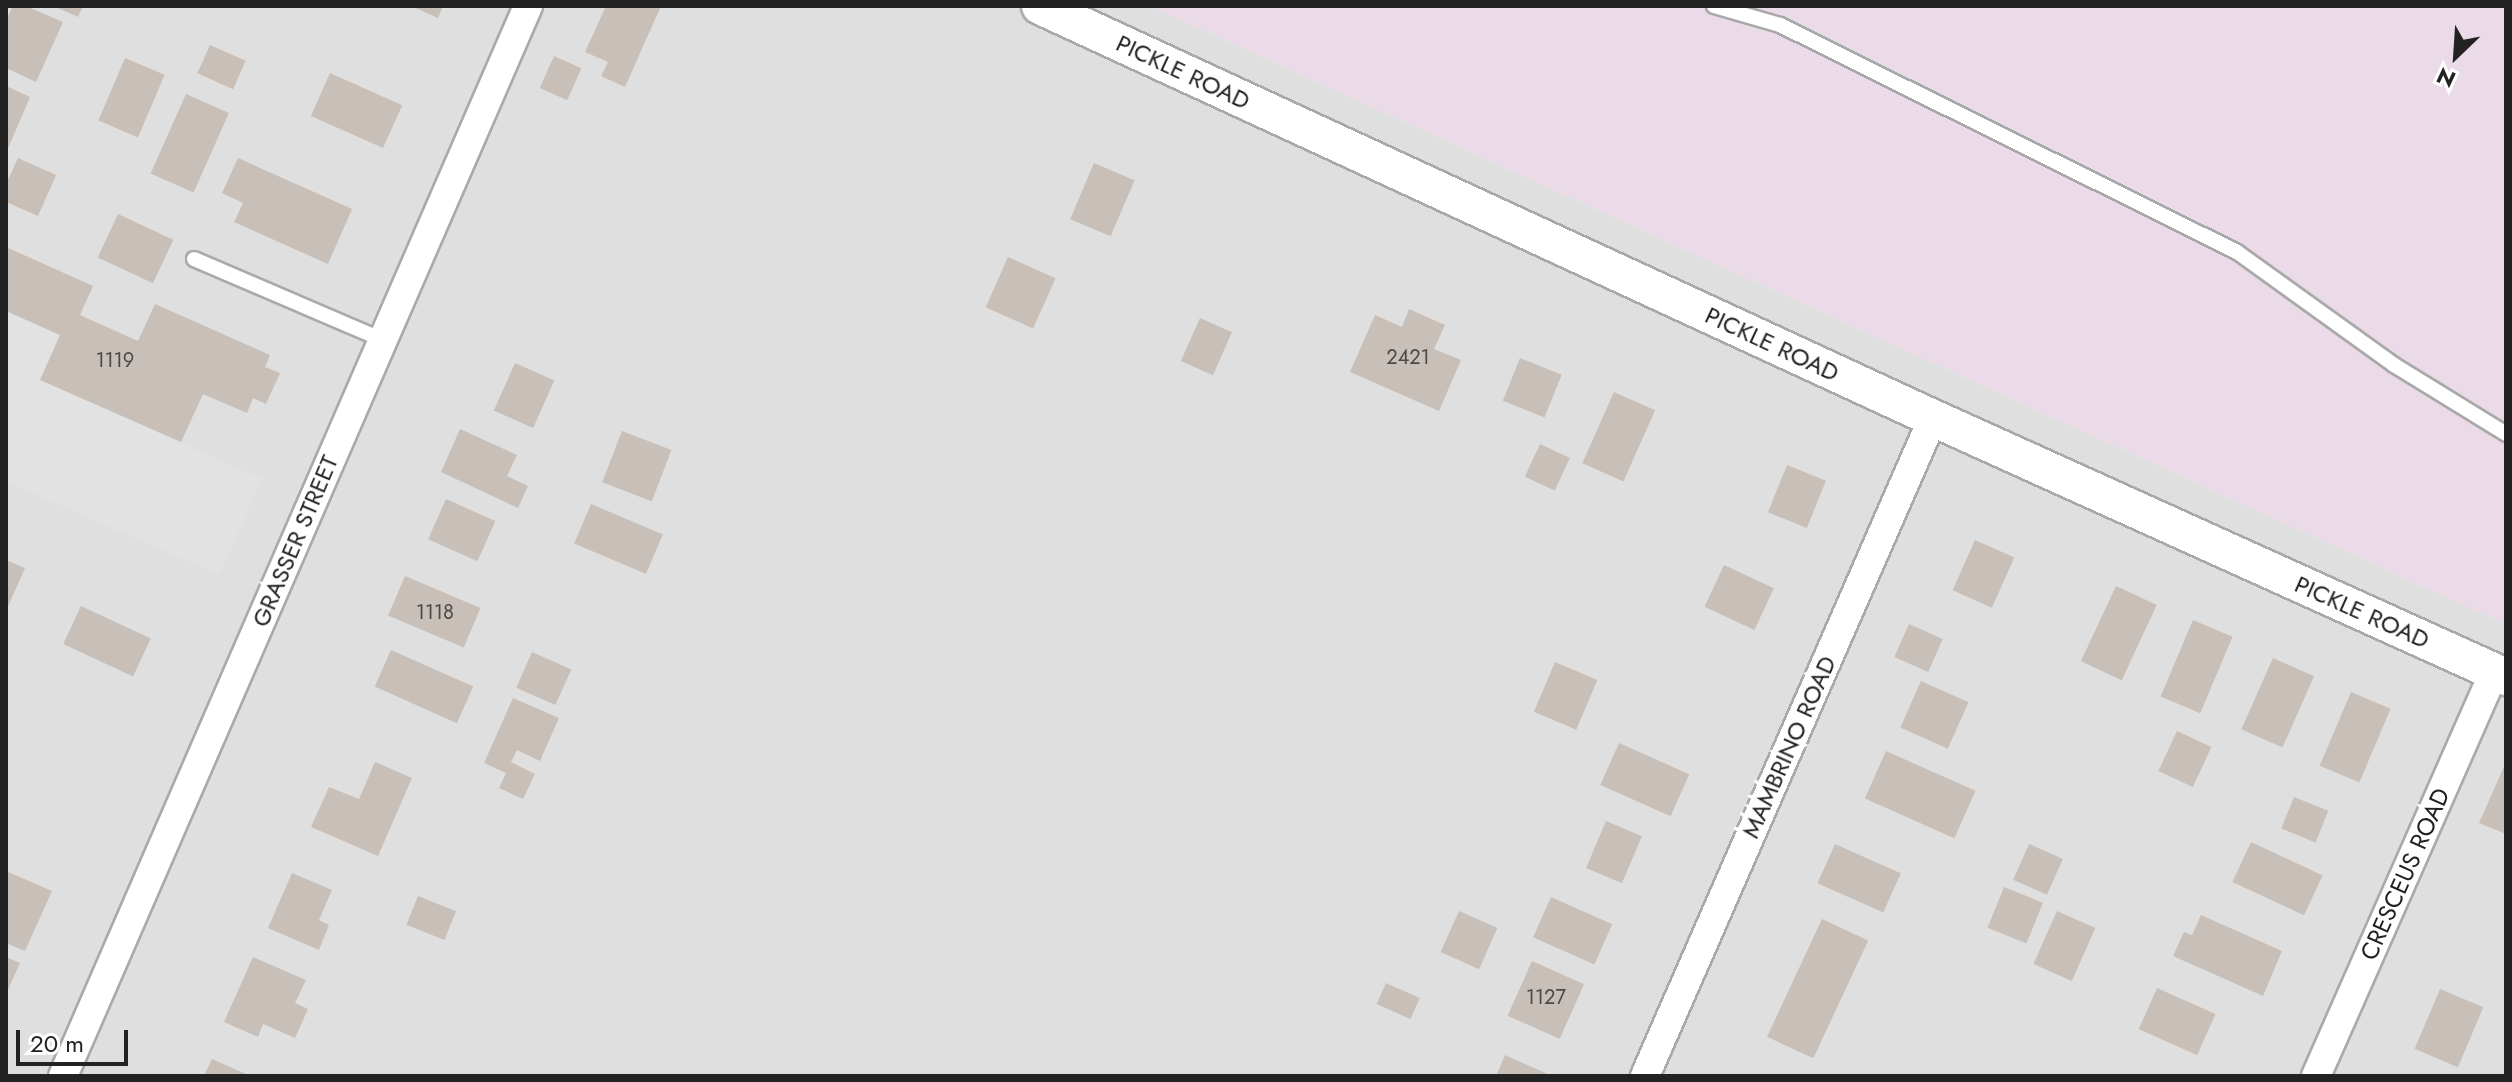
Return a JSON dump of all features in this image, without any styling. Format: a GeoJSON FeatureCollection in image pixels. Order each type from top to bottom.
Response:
{"type":"FeatureCollection","features":[{"type":"Feature","properties":{"kind":"street","name":"GRASSER STREET"},"geometry":{"type":"LineString","coordinates":[[63,1076],[528,6]]}},
{"type":"Feature","properties":{"kind":"street","name":"PICKLE ROAD"},"geometry":{"type":"LineString","coordinates":[[1040,6],[1933,418],[2500,675]]}},
{"type":"Feature","properties":{"kind":"street","name":"MAMBRINO ROAD"},"geometry":{"type":"LineString","coordinates":[[1645,1076],[1933,418]]}},
{"type":"Feature","properties":{"kind":"street","name":"CRESCEUS ROAD"},"geometry":{"type":"LineString","coordinates":[[2316,1076],[2500,675]]}},
{"type":"Feature","properties":{"kind":"lane"},"geometry":{"type":"LineString","coordinates":[[1714,6],[1780,25],[2237,252],[2394,365],[2506,434]]}},
{"type":"Feature","properties":{"kind":"lane"},"geometry":{"type":"LineString","coordinates":[[194,259],[383,340]]}},
{"type":"Feature","properties":{"kind":"shaded area"},"geometry":{"type":"Polygon","coordinates":[[[6,6],[1151,6],[2506,624],[2506,1076],[6,1076],[6,6]]]}},
{"type":"Feature","properties":{"kind":"shaded area"},"geometry":{"type":"Polygon","coordinates":[[[1151,6],[2506,6],[2506,624],[1151,6]]]}},
{"type":"Feature","properties":{"kind":"shaded area"},"geometry":{"type":"Polygon","coordinates":[[[6,311],[60,335],[41,380],[262,479],[219,575],[6,481],[6,311]]]}},
{"type":"Feature","properties":{"kind":"building"},"geometry":{"type":"Polygon","coordinates":[[[13,6],[26,6],[63,22],[36,82],[6,68],[6,20],[13,6]]]}},
{"type":"Feature","properties":{"kind":"building"},"geometry":{"type":"Polygon","coordinates":[[[53,6],[83,6],[78,17],[53,6]]]}},
{"type":"Feature","properties":{"kind":"building"},"geometry":{"type":"Polygon","coordinates":[[[411,6],[443,6],[438,18],[411,6]]]}},
{"type":"Feature","properties":{"kind":"building"},"geometry":{"type":"Polygon","coordinates":[[[606,6],[661,6],[625,87],[601,76],[608,62],[585,52],[606,6]]]}},
{"type":"Feature","properties":{"kind":"building"},"geometry":{"type":"Polygon","coordinates":[[[210,45],[246,61],[233,89],[197,73],[210,45]]]}},
{"type":"Feature","properties":{"kind":"building"},"geometry":{"type":"Polygon","coordinates":[[[554,56],[581,68],[567,100],[540,88],[554,56]]]}},
{"type":"Feature","properties":{"kind":"building"},"geometry":{"type":"Polygon","coordinates":[[[125,58],[165,75],[138,137],[98,121],[125,58]]]}},
{"type":"Feature","properties":{"kind":"building"},"geometry":{"type":"Polygon","coordinates":[[[330,73],[402,105],[383,148],[311,116],[330,73]]]}},
{"type":"Feature","properties":{"kind":"building"},"geometry":{"type":"Polygon","coordinates":[[[6,86],[30,97],[6,153],[6,86]]]}},
{"type":"Feature","properties":{"kind":"building"},"geometry":{"type":"Polygon","coordinates":[[[186,94],[229,113],[194,193],[151,173],[186,94]]]}},
{"type":"Feature","properties":{"kind":"building"},"geometry":{"type":"Polygon","coordinates":[[[18,158],[56,175],[38,216],[6,202],[6,184],[18,158]]]}},
{"type":"Feature","properties":{"kind":"building"},"geometry":{"type":"Polygon","coordinates":[[[238,158],[352,209],[328,264],[234,222],[243,203],[222,193],[238,158]]]}},
{"type":"Feature","properties":{"kind":"building"},"geometry":{"type":"Polygon","coordinates":[[[1094,163],[1135,180],[1111,236],[1070,219],[1094,163]]]}},
{"type":"Feature","properties":{"kind":"building"},"geometry":{"type":"Polygon","coordinates":[[[118,214],[173,240],[153,283],[98,258],[118,214]]]}},
{"type":"Feature","properties":{"kind":"building"},"geometry":{"type":"Polygon","coordinates":[[[6,247],[93,286],[80,315],[138,341],[155,304],[270,355],[265,367],[280,373],[266,404],[253,398],[247,413],[203,394],[181,442],[40,380],[60,335],[6,311],[6,247]]]}},
{"type":"Feature","properties":{"kind":"building"},"geometry":{"type":"Polygon","coordinates":[[[1008,257],[1056,278],[1033,328],[986,307],[1008,257]]]}},
{"type":"Feature","properties":{"kind":"building"},"geometry":{"type":"Polygon","coordinates":[[[1409,309],[1445,325],[1434,349],[1461,360],[1439,411],[1350,372],[1375,315],[1402,327],[1409,309]]]}},
{"type":"Feature","properties":{"kind":"building"},"geometry":{"type":"Polygon","coordinates":[[[1200,318],[1232,332],[1213,375],[1181,361],[1200,318]]]}},
{"type":"Feature","properties":{"kind":"building"},"geometry":{"type":"Polygon","coordinates":[[[1520,358],[1562,375],[1544,418],[1503,401],[1520,358]]]}},
{"type":"Feature","properties":{"kind":"building"},"geometry":{"type":"Polygon","coordinates":[[[515,363],[554,380],[533,428],[494,411],[515,363]]]}},
{"type":"Feature","properties":{"kind":"building"},"geometry":{"type":"Polygon","coordinates":[[[1614,392],[1655,410],[1623,482],[1582,463],[1614,392]]]}},
{"type":"Feature","properties":{"kind":"building"},"geometry":{"type":"Polygon","coordinates":[[[460,429],[517,455],[507,476],[528,486],[518,508],[441,472],[460,429]]]}},
{"type":"Feature","properties":{"kind":"building"},"geometry":{"type":"Polygon","coordinates":[[[622,431],[671,450],[652,501],[602,482],[622,431]]]}},
{"type":"Feature","properties":{"kind":"building"},"geometry":{"type":"Polygon","coordinates":[[[1540,444],[1570,458],[1555,491],[1525,477],[1540,444]]]}},
{"type":"Feature","properties":{"kind":"building"},"geometry":{"type":"Polygon","coordinates":[[[1787,465],[1826,481],[1807,528],[1768,512],[1787,465]]]}},
{"type":"Feature","properties":{"kind":"building"},"geometry":{"type":"Polygon","coordinates":[[[446,499],[495,521],[477,561],[428,539],[446,499]]]}},
{"type":"Feature","properties":{"kind":"building"},"geometry":{"type":"Polygon","coordinates":[[[591,504],[663,534],[646,574],[574,544],[591,504]]]}},
{"type":"Feature","properties":{"kind":"building"},"geometry":{"type":"Polygon","coordinates":[[[1975,540],[2014,557],[1992,608],[1953,590],[1975,540]]]}},
{"type":"Feature","properties":{"kind":"building"},"geometry":{"type":"Polygon","coordinates":[[[6,560],[25,568],[6,611],[6,560]]]}},
{"type":"Feature","properties":{"kind":"building"},"geometry":{"type":"Polygon","coordinates":[[[1724,565],[1774,588],[1754,630],[1705,607],[1724,565]]]}},
{"type":"Feature","properties":{"kind":"building"},"geometry":{"type":"Polygon","coordinates":[[[405,576],[480,608],[464,648],[388,616],[405,576]]]}},
{"type":"Feature","properties":{"kind":"building"},"geometry":{"type":"Polygon","coordinates":[[[2116,586],[2157,605],[2122,680],[2081,661],[2116,586]]]}},
{"type":"Feature","properties":{"kind":"building"},"geometry":{"type":"Polygon","coordinates":[[[81,606],[151,639],[133,677],[63,644],[81,606]]]}},
{"type":"Feature","properties":{"kind":"building"},"geometry":{"type":"Polygon","coordinates":[[[2193,620],[2233,637],[2200,713],[2161,696],[2193,620]]]}},
{"type":"Feature","properties":{"kind":"building"},"geometry":{"type":"Polygon","coordinates":[[[1909,624],[1943,639],[1928,672],[1894,657],[1909,624]]]}},
{"type":"Feature","properties":{"kind":"building"},"geometry":{"type":"Polygon","coordinates":[[[391,650],[473,687],[457,723],[375,687],[391,650]]]}},
{"type":"Feature","properties":{"kind":"building"},"geometry":{"type":"Polygon","coordinates":[[[532,652],[571,669],[555,705],[516,688],[532,652]]]}},
{"type":"Feature","properties":{"kind":"building"},"geometry":{"type":"Polygon","coordinates":[[[2273,658],[2314,676],[2282,748],[2241,729],[2273,658]]]}},
{"type":"Feature","properties":{"kind":"building"},"geometry":{"type":"Polygon","coordinates":[[[1555,662],[1597,680],[1576,730],[1534,712],[1555,662]]]}},
{"type":"Feature","properties":{"kind":"building"},"geometry":{"type":"Polygon","coordinates":[[[1921,681],[1969,702],[1948,749],[1900,728],[1921,681]]]}},
{"type":"Feature","properties":{"kind":"building"},"geometry":{"type":"Polygon","coordinates":[[[2351,692],[2391,709],[2359,782],[2320,766],[2351,692]]]}},
{"type":"Feature","properties":{"kind":"building"},"geometry":{"type":"Polygon","coordinates":[[[513,698],[559,718],[540,761],[517,750],[511,762],[535,774],[523,799],[499,788],[506,773],[484,763],[513,698]]]}},
{"type":"Feature","properties":{"kind":"building"},"geometry":{"type":"Polygon","coordinates":[[[2177,731],[2211,747],[2193,787],[2158,771],[2177,731]]]}},
{"type":"Feature","properties":{"kind":"building"},"geometry":{"type":"Polygon","coordinates":[[[1619,743],[1689,774],[1671,816],[1600,785],[1619,743]]]}},
{"type":"Feature","properties":{"kind":"building"},"geometry":{"type":"Polygon","coordinates":[[[1886,751],[1976,791],[1954,838],[1865,799],[1886,751]]]}},
{"type":"Feature","properties":{"kind":"building"},"geometry":{"type":"Polygon","coordinates":[[[375,762],[412,778],[378,856],[311,827],[329,787],[359,799],[375,762]]]}},
{"type":"Feature","properties":{"kind":"building"},"geometry":{"type":"Polygon","coordinates":[[[2506,762],[2506,834],[2479,823],[2506,762]]]}},
{"type":"Feature","properties":{"kind":"building"},"geometry":{"type":"Polygon","coordinates":[[[2294,797],[2328,811],[2316,842],[2281,829],[2294,797]]]}},
{"type":"Feature","properties":{"kind":"building"},"geometry":{"type":"Polygon","coordinates":[[[1606,821],[1642,836],[1622,883],[1586,868],[1606,821]]]}},
{"type":"Feature","properties":{"kind":"building"},"geometry":{"type":"Polygon","coordinates":[[[2251,842],[2323,875],[2304,915],[2232,882],[2251,842]]]}},
{"type":"Feature","properties":{"kind":"building"},"geometry":{"type":"Polygon","coordinates":[[[1835,844],[1901,873],[1883,913],[1818,883],[1835,844]]]}},
{"type":"Feature","properties":{"kind":"building"},"geometry":{"type":"Polygon","coordinates":[[[2029,844],[2063,859],[2047,895],[2013,880],[2029,844]]]}},
{"type":"Feature","properties":{"kind":"building"},"geometry":{"type":"Polygon","coordinates":[[[6,871],[52,891],[25,951],[6,943],[6,871]]]}},
{"type":"Feature","properties":{"kind":"building"},"geometry":{"type":"Polygon","coordinates":[[[292,873],[332,890],[319,920],[329,925],[319,950],[268,928],[292,873]]]}},
{"type":"Feature","properties":{"kind":"building"},"geometry":{"type":"Polygon","coordinates":[[[2004,887],[2043,903],[2026,944],[1988,928],[2004,887]]]}},
{"type":"Feature","properties":{"kind":"building"},"geometry":{"type":"Polygon","coordinates":[[[418,896],[456,911],[444,940],[406,925],[418,896]]]}},
{"type":"Feature","properties":{"kind":"building"},"geometry":{"type":"Polygon","coordinates":[[[1551,897],[1612,924],[1594,964],[1533,937],[1551,897]]]}},
{"type":"Feature","properties":{"kind":"building"},"geometry":{"type":"Polygon","coordinates":[[[1459,911],[1497,928],[1479,969],[1441,952],[1459,911]]]}},
{"type":"Feature","properties":{"kind":"building"},"geometry":{"type":"Polygon","coordinates":[[[2057,911],[2095,928],[2072,981],[2033,964],[2057,911]]]}},
{"type":"Feature","properties":{"kind":"building"},"geometry":{"type":"Polygon","coordinates":[[[2201,915],[2282,951],[2263,996],[2173,956],[2184,932],[2192,935],[2201,915]]]}},
{"type":"Feature","properties":{"kind":"building"},"geometry":{"type":"Polygon","coordinates":[[[1822,919],[1868,941],[1813,1058],[1767,1037],[1822,919]]]}},
{"type":"Feature","properties":{"kind":"building"},"geometry":{"type":"Polygon","coordinates":[[[6,957],[20,963],[6,994],[6,957]]]}},
{"type":"Feature","properties":{"kind":"building"},"geometry":{"type":"Polygon","coordinates":[[[253,957],[306,980],[295,1003],[308,1009],[295,1038],[263,1024],[258,1037],[224,1022],[253,957]]]}},
{"type":"Feature","properties":{"kind":"building"},"geometry":{"type":"Polygon","coordinates":[[[1532,961],[1584,984],[1560,1039],[1508,1016],[1532,961]]]}},
{"type":"Feature","properties":{"kind":"building"},"geometry":{"type":"Polygon","coordinates":[[[1386,983],[1420,998],[1410,1019],[1377,1004],[1386,983]]]}},
{"type":"Feature","properties":{"kind":"building"},"geometry":{"type":"Polygon","coordinates":[[[2157,988],[2215,1014],[2197,1055],[2139,1029],[2157,988]]]}},
{"type":"Feature","properties":{"kind":"building"},"geometry":{"type":"Polygon","coordinates":[[[2440,989],[2483,1007],[2458,1067],[2415,1049],[2440,989]]]}},
{"type":"Feature","properties":{"kind":"building"},"geometry":{"type":"Polygon","coordinates":[[[1505,1055],[1552,1076],[1496,1076],[1505,1055]]]}},
{"type":"Feature","properties":{"kind":"building"},"geometry":{"type":"Polygon","coordinates":[[[212,1059],[250,1076],[204,1076],[212,1059]]]}}]}
